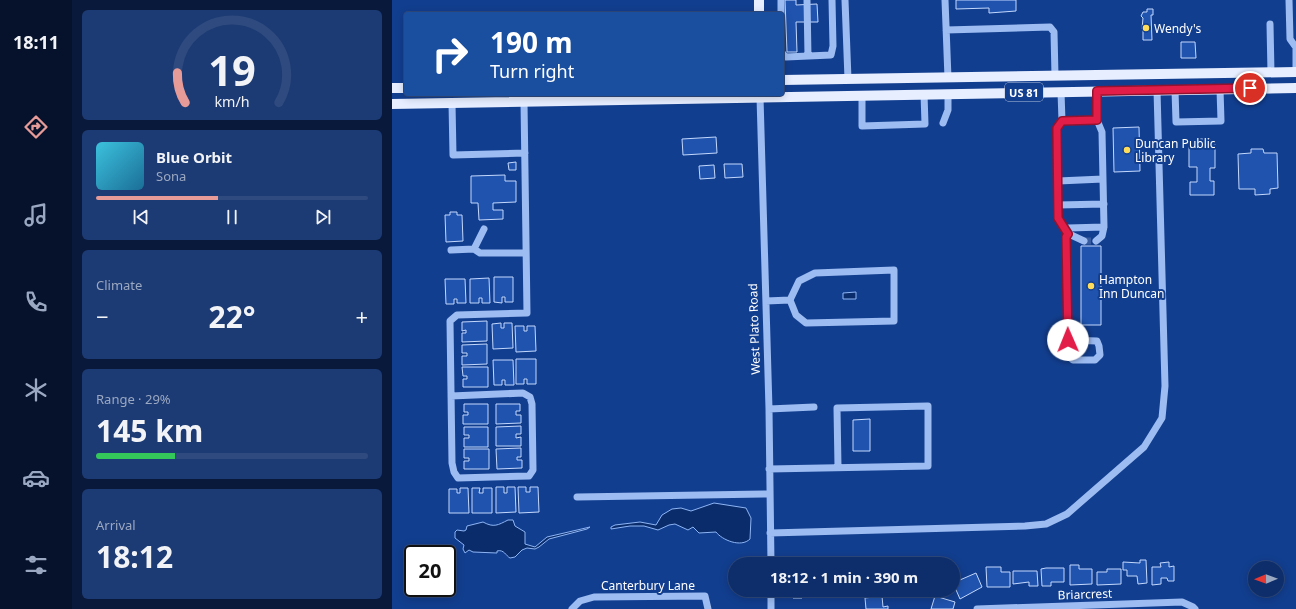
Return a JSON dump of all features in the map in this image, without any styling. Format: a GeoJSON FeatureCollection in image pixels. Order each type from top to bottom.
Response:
{"type":"FeatureCollection","features":[{"type":"Feature","properties":{"kind":"main road"},"geometry":{"type":"LineString","coordinates":[[759,0],[759,12]]}},
{"type":"Feature","properties":{"kind":"main road"},"geometry":{"type":"LineString","coordinates":[[1296,72],[1296,88]]}},
{"type":"Feature","properties":{"kind":"main road","name":"US 81"},"geometry":{"type":"LineString","coordinates":[[784,80],[1296,72]]}},
{"type":"Feature","properties":{"kind":"main road"},"geometry":{"type":"LineString","coordinates":[[1165,74],[1166,90]]}},
{"type":"Feature","properties":{"kind":"main road"},"geometry":{"type":"LineString","coordinates":[[948,78],[948,94]]}},
{"type":"Feature","properties":{"kind":"main road"},"geometry":{"type":"LineString","coordinates":[[392,88],[404,88]]}},
{"type":"Feature","properties":{"kind":"main road","name":"US 81"},"geometry":{"type":"LineString","coordinates":[[784,96],[1296,88]]}},
{"type":"Feature","properties":{"kind":"main road","name":"US 81"},"geometry":{"type":"LineString","coordinates":[[392,104],[452,103],[524,98],[760,96]]}},
{"type":"Feature","properties":{"kind":"street"},"geometry":{"type":"LineString","coordinates":[[781,0],[781,12]]}},
{"type":"Feature","properties":{"kind":"street"},"geometry":{"type":"LineString","coordinates":[[807,0],[808,56]]}},
{"type":"Feature","properties":{"kind":"street"},"geometry":{"type":"LineString","coordinates":[[784,55],[786,57],[831,55],[833,46],[832,0]]}},
{"type":"Feature","properties":{"kind":"street"},"geometry":{"type":"LineString","coordinates":[[845,0],[848,79]]}},
{"type":"Feature","properties":{"kind":"street"},"geometry":{"type":"LineString","coordinates":[[945,0],[948,78]]}},
{"type":"Feature","properties":{"kind":"street"},"geometry":{"type":"LineString","coordinates":[[1289,0],[1290,39],[1296,46],[1296,72]]}},
{"type":"Feature","properties":{"kind":"street"},"geometry":{"type":"LineString","coordinates":[[1270,24],[1271,72]]}},
{"type":"Feature","properties":{"kind":"street"},"geometry":{"type":"LineString","coordinates":[[946,30],[1050,27],[1054,32],[1055,76]]}},
{"type":"Feature","properties":{"kind":"street"},"geometry":{"type":"LineString","coordinates":[[833,46],[847,45]]}},
{"type":"Feature","properties":{"kind":"street"},"geometry":{"type":"LineString","coordinates":[[1166,90],[1176,122],[1221,121],[1220,89]]}},
{"type":"Feature","properties":{"kind":"street"},"geometry":{"type":"LineString","coordinates":[[770,533],[1025,526],[1046,524],[1067,514],[1144,447],[1162,418],[1165,386],[1166,90]]}},
{"type":"Feature","properties":{"kind":"street"},"geometry":{"type":"LineString","coordinates":[[1096,241],[1102,236],[1104,227],[1102,132],[1097,120],[1097,91]]}},
{"type":"Feature","properties":{"kind":"street"},"geometry":{"type":"LineString","coordinates":[[1061,92],[1062,121],[1057,128],[1058,218],[1067,232],[1084,241]]}},
{"type":"Feature","properties":{"kind":"street"},"geometry":{"type":"LineString","coordinates":[[862,95],[862,126],[925,124],[924,94]]}},
{"type":"Feature","properties":{"kind":"street"},"geometry":{"type":"LineString","coordinates":[[943,123],[948,110],[948,94]]}},
{"type":"Feature","properties":{"kind":"street","name":"West Plato Road"},"geometry":{"type":"LineString","coordinates":[[760,96],[769,409],[771,557]]}},
{"type":"Feature","properties":{"kind":"street"},"geometry":{"type":"LineString","coordinates":[[451,396],[523,393],[530,397],[532,404],[533,470],[529,476],[458,478],[454,472],[452,462],[451,396],[450,321],[457,315],[527,314],[524,98]]}},
{"type":"Feature","properties":{"kind":"street"},"geometry":{"type":"LineString","coordinates":[[452,103],[453,155],[525,153]]}},
{"type":"Feature","properties":{"kind":"street"},"geometry":{"type":"LineString","coordinates":[[1062,121],[1097,120]]}},
{"type":"Feature","properties":{"kind":"street"},"geometry":{"type":"LineString","coordinates":[[1058,181],[1103,180]]}},
{"type":"Feature","properties":{"kind":"street"},"geometry":{"type":"LineString","coordinates":[[1058,205],[1104,204]]}},
{"type":"Feature","properties":{"kind":"street"},"geometry":{"type":"LineString","coordinates":[[1068,340],[1097,341],[1100,356],[1095,360],[1072,360],[1068,356],[1066,237],[1068,228],[1104,227]]}},
{"type":"Feature","properties":{"kind":"street"},"geometry":{"type":"LineString","coordinates":[[474,249],[484,229]]}},
{"type":"Feature","properties":{"kind":"street"},"geometry":{"type":"LineString","coordinates":[[451,250],[474,249],[480,253],[526,253]]}},
{"type":"Feature","properties":{"kind":"street"},"geometry":{"type":"LineString","coordinates":[[894,270],[894,321],[806,323],[796,315],[790,300],[799,281],[815,273],[894,270]]}},
{"type":"Feature","properties":{"kind":"street"},"geometry":{"type":"LineString","coordinates":[[766,301],[790,300]]}},
{"type":"Feature","properties":{"kind":"street"},"geometry":{"type":"LineString","coordinates":[[769,469],[928,466],[928,406],[837,408],[838,467]]}},
{"type":"Feature","properties":{"kind":"street"},"geometry":{"type":"LineString","coordinates":[[769,409],[814,407]]}},
{"type":"Feature","properties":{"kind":"street"},"geometry":{"type":"LineString","coordinates":[[577,497],[769,494]]}},
{"type":"Feature","properties":{"kind":"street","name":"Canterbury Lane"},"geometry":{"type":"LineString","coordinates":[[572,609],[580,601],[594,597],[705,596],[708,609]]}},
{"type":"Feature","properties":{"kind":"street"},"geometry":{"type":"LineString","coordinates":[[771,597],[771,609]]}},
{"type":"Feature","properties":{"kind":"street","name":"Briarcrest"},"geometry":{"type":"LineString","coordinates":[[977,609],[1182,602],[1194,608]]}},
{"type":"Feature","properties":{"kind":"water"},"geometry":{"type":"Polygon","coordinates":[[[856,292],[856,299],[843,299],[843,293],[856,292]]]}},
{"type":"Feature","properties":{"kind":"water"},"geometry":{"type":"Polygon","coordinates":[[[714,503],[746,508],[751,518],[750,539],[742,543],[732,542],[723,538],[716,532],[699,533],[693,527],[688,530],[675,524],[658,530],[644,526],[630,526],[611,529],[611,527],[615,525],[640,522],[656,525],[662,515],[672,509],[681,508],[691,511],[714,503]]]}},
{"type":"Feature","properties":{"kind":"water"},"geometry":{"type":"Polygon","coordinates":[[[508,520],[513,520],[515,526],[525,532],[525,544],[535,547],[547,537],[590,527],[549,539],[535,549],[527,548],[522,550],[515,557],[510,558],[503,552],[499,551],[497,551],[497,553],[473,552],[469,550],[465,553],[463,549],[464,545],[455,538],[455,532],[457,530],[464,531],[466,530],[467,526],[483,522],[490,525],[496,525],[508,520]]]}},
{"type":"Feature","properties":{"kind":"building"},"geometry":{"type":"Polygon","coordinates":[[[785,0],[796,0],[796,5],[817,4],[818,22],[796,22],[797,52],[787,52],[785,0]]]}},
{"type":"Feature","properties":{"kind":"building"},"geometry":{"type":"Polygon","coordinates":[[[956,0],[1016,0],[1016,11],[989,13],[989,8],[956,9],[956,0]]]}},
{"type":"Feature","properties":{"kind":"building"},"geometry":{"type":"Polygon","coordinates":[[[1147,9],[1153,9],[1153,15],[1151,15],[1152,40],[1143,40],[1143,18],[1141,16],[1143,12],[1147,12],[1147,9]]]}},
{"type":"Feature","properties":{"kind":"building"},"geometry":{"type":"Polygon","coordinates":[[[1181,42],[1195,42],[1196,58],[1181,58],[1181,42]]]}},
{"type":"Feature","properties":{"kind":"building","name":"Duncan Public Library"},"geometry":{"type":"Polygon","coordinates":[[[1139,127],[1140,171],[1114,172],[1113,128],[1139,127]]]}},
{"type":"Feature","properties":{"kind":"building"},"geometry":{"type":"Polygon","coordinates":[[[716,137],[717,153],[683,155],[682,139],[716,137]]]}},
{"type":"Feature","properties":{"kind":"building"},"geometry":{"type":"Polygon","coordinates":[[[1196,139],[1210,139],[1210,142],[1215,142],[1215,168],[1210,168],[1210,181],[1214,181],[1214,195],[1190,195],[1190,182],[1197,182],[1197,167],[1189,167],[1189,142],[1196,142],[1196,139]]]}},
{"type":"Feature","properties":{"kind":"building"},"geometry":{"type":"Polygon","coordinates":[[[1251,149],[1263,149],[1264,153],[1277,153],[1278,188],[1270,189],[1270,194],[1255,195],[1255,189],[1239,189],[1238,154],[1251,153],[1251,149]]]}},
{"type":"Feature","properties":{"kind":"building"},"geometry":{"type":"Polygon","coordinates":[[[516,162],[516,170],[509,170],[508,163],[516,162]]]}},
{"type":"Feature","properties":{"kind":"building"},"geometry":{"type":"Polygon","coordinates":[[[724,164],[742,164],[743,177],[725,178],[724,164]]]}},
{"type":"Feature","properties":{"kind":"building"},"geometry":{"type":"Polygon","coordinates":[[[714,165],[715,178],[700,179],[699,166],[714,165]]]}},
{"type":"Feature","properties":{"kind":"building"},"geometry":{"type":"Polygon","coordinates":[[[505,175],[505,181],[516,181],[516,202],[493,203],[493,210],[503,210],[503,219],[479,220],[478,203],[471,203],[471,176],[505,175]]]}},
{"type":"Feature","properties":{"kind":"building"},"geometry":{"type":"Polygon","coordinates":[[[450,212],[457,212],[457,215],[462,215],[463,241],[446,242],[445,215],[450,215],[450,212]]]}},
{"type":"Feature","properties":{"kind":"building","name":"Hampton Inn Duncan"},"geometry":{"type":"Polygon","coordinates":[[[1081,246],[1101,246],[1101,325],[1081,325],[1081,246]]]}},
{"type":"Feature","properties":{"kind":"building"},"geometry":{"type":"Polygon","coordinates":[[[494,277],[513,277],[513,302],[505,302],[505,297],[502,297],[502,303],[494,302],[494,277]]]}},
{"type":"Feature","properties":{"kind":"building"},"geometry":{"type":"Polygon","coordinates":[[[489,278],[490,303],[482,303],[482,298],[479,298],[479,303],[470,303],[470,279],[489,278]]]}},
{"type":"Feature","properties":{"kind":"building"},"geometry":{"type":"Polygon","coordinates":[[[445,279],[465,279],[466,303],[457,303],[457,299],[454,299],[454,304],[446,304],[445,279]]]}},
{"type":"Feature","properties":{"kind":"building"},"geometry":{"type":"Polygon","coordinates":[[[487,321],[487,341],[462,342],[462,333],[466,333],[466,330],[462,331],[462,322],[487,321]]]}},
{"type":"Feature","properties":{"kind":"building"},"geometry":{"type":"Polygon","coordinates":[[[501,323],[501,328],[504,328],[504,323],[512,323],[513,348],[493,349],[492,324],[501,323]]]}},
{"type":"Feature","properties":{"kind":"building"},"geometry":{"type":"Polygon","coordinates":[[[515,326],[524,326],[524,331],[527,331],[527,326],[535,326],[536,351],[516,352],[515,326]]]}},
{"type":"Feature","properties":{"kind":"building"},"geometry":{"type":"Polygon","coordinates":[[[487,344],[487,364],[462,365],[462,356],[467,356],[467,353],[462,353],[462,345],[487,344]]]}},
{"type":"Feature","properties":{"kind":"building"},"geometry":{"type":"Polygon","coordinates":[[[516,359],[536,359],[536,384],[527,384],[527,379],[524,379],[524,384],[516,384],[516,359]]]}},
{"type":"Feature","properties":{"kind":"building"},"geometry":{"type":"Polygon","coordinates":[[[493,360],[513,360],[514,385],[505,385],[505,380],[502,380],[502,385],[494,385],[493,360]]]}},
{"type":"Feature","properties":{"kind":"building"},"geometry":{"type":"Polygon","coordinates":[[[462,367],[488,367],[488,387],[463,387],[463,379],[467,379],[467,376],[463,376],[462,367]]]}},
{"type":"Feature","properties":{"kind":"building"},"geometry":{"type":"Polygon","coordinates":[[[464,404],[488,404],[488,424],[463,424],[463,415],[468,415],[468,412],[464,412],[464,404]]]}},
{"type":"Feature","properties":{"kind":"building"},"geometry":{"type":"Polygon","coordinates":[[[496,404],[520,404],[520,411],[516,411],[516,415],[521,415],[521,423],[496,424],[496,404]]]}},
{"type":"Feature","properties":{"kind":"building"},"geometry":{"type":"Polygon","coordinates":[[[870,419],[870,451],[853,451],[853,420],[870,419]]]}},
{"type":"Feature","properties":{"kind":"building"},"geometry":{"type":"Polygon","coordinates":[[[521,426],[521,434],[516,434],[516,438],[521,437],[521,446],[496,446],[496,427],[521,426]]]}},
{"type":"Feature","properties":{"kind":"building"},"geometry":{"type":"Polygon","coordinates":[[[464,427],[488,427],[488,447],[464,447],[464,438],[469,438],[469,435],[464,435],[464,427]]]}},
{"type":"Feature","properties":{"kind":"building"},"geometry":{"type":"Polygon","coordinates":[[[521,448],[521,457],[517,457],[517,460],[522,460],[522,468],[497,469],[496,449],[521,448]]]}},
{"type":"Feature","properties":{"kind":"building"},"geometry":{"type":"Polygon","coordinates":[[[464,449],[489,449],[489,469],[464,469],[464,461],[469,461],[469,458],[464,458],[464,449]]]}},
{"type":"Feature","properties":{"kind":"building"},"geometry":{"type":"Polygon","coordinates":[[[496,487],[504,487],[504,493],[507,493],[507,487],[515,487],[516,512],[496,513],[496,487]]]}},
{"type":"Feature","properties":{"kind":"building"},"geometry":{"type":"Polygon","coordinates":[[[518,487],[526,487],[526,492],[530,492],[530,487],[538,487],[539,512],[519,513],[518,487]]]}},
{"type":"Feature","properties":{"kind":"building"},"geometry":{"type":"Polygon","coordinates":[[[460,488],[468,488],[469,513],[449,513],[449,489],[457,489],[457,493],[460,493],[460,488]]]}},
{"type":"Feature","properties":{"kind":"building"},"geometry":{"type":"Polygon","coordinates":[[[472,488],[480,488],[479,493],[483,493],[483,488],[492,488],[492,513],[472,513],[472,488]]]}},
{"type":"Feature","properties":{"kind":"building"},"geometry":{"type":"Polygon","coordinates":[[[1140,560],[1146,560],[1147,583],[1138,584],[1137,576],[1127,576],[1127,570],[1123,570],[1123,562],[1140,563],[1140,560]]]}},
{"type":"Feature","properties":{"kind":"building"},"geometry":{"type":"Polygon","coordinates":[[[1169,562],[1169,567],[1174,566],[1174,581],[1168,581],[1167,578],[1161,578],[1161,584],[1152,585],[1152,567],[1161,567],[1160,563],[1169,562]]]}},
{"type":"Feature","properties":{"kind":"building"},"geometry":{"type":"Polygon","coordinates":[[[1070,565],[1079,565],[1079,569],[1092,569],[1092,584],[1070,585],[1070,565]]]}},
{"type":"Feature","properties":{"kind":"building"},"geometry":{"type":"Polygon","coordinates":[[[986,567],[1001,567],[1001,572],[1010,572],[1010,587],[987,587],[986,567]]]}},
{"type":"Feature","properties":{"kind":"building"},"geometry":{"type":"Polygon","coordinates":[[[1064,568],[1064,582],[1051,582],[1051,586],[1042,586],[1041,569],[1064,568]]]}},
{"type":"Feature","properties":{"kind":"building"},"geometry":{"type":"Polygon","coordinates":[[[1107,569],[1121,569],[1121,584],[1097,585],[1097,572],[1107,572],[1107,569]]]}},
{"type":"Feature","properties":{"kind":"building"},"geometry":{"type":"Polygon","coordinates":[[[1013,571],[1037,571],[1038,586],[1029,586],[1029,582],[1013,584],[1013,571]]]}},
{"type":"Feature","properties":{"kind":"building"},"geometry":{"type":"Polygon","coordinates":[[[976,573],[982,587],[960,599],[960,580],[976,573]]]}},
{"type":"Feature","properties":{"kind":"building"},"geometry":{"type":"Polygon","coordinates":[[[882,597],[883,607],[888,606],[888,609],[866,609],[865,598],[882,597]]]}},
{"type":"Feature","properties":{"kind":"building"},"geometry":{"type":"Polygon","coordinates":[[[935,597],[955,602],[953,609],[931,609],[935,597]]]}},
{"type":"Feature","properties":{"kind":"tunnel"},"geometry":{"type":"LineString","coordinates":[[1084,241],[1096,241]]}},
{"type":"Feature","properties":{"kind":"place","name":"Wendy's"},"geometry":{"type":"Point","coordinates":[1146,28]}},
{"type":"Feature","properties":{"kind":"place","name":"Duncan Public Library"},"geometry":{"type":"Point","coordinates":[1127,150]}},
{"type":"Feature","properties":{"kind":"place","name":"Hampton Inn Duncan"},"geometry":{"type":"Point","coordinates":[1091,286]}},
{"type":"Feature","properties":{"kind":"route"},"geometry":{"type":"LineString","coordinates":[[1068,340],[1066,237],[1068,234],[1058,218],[1057,128],[1059,124],[1062,121],[1097,120],[1097,91],[1250,88]]}}]}
